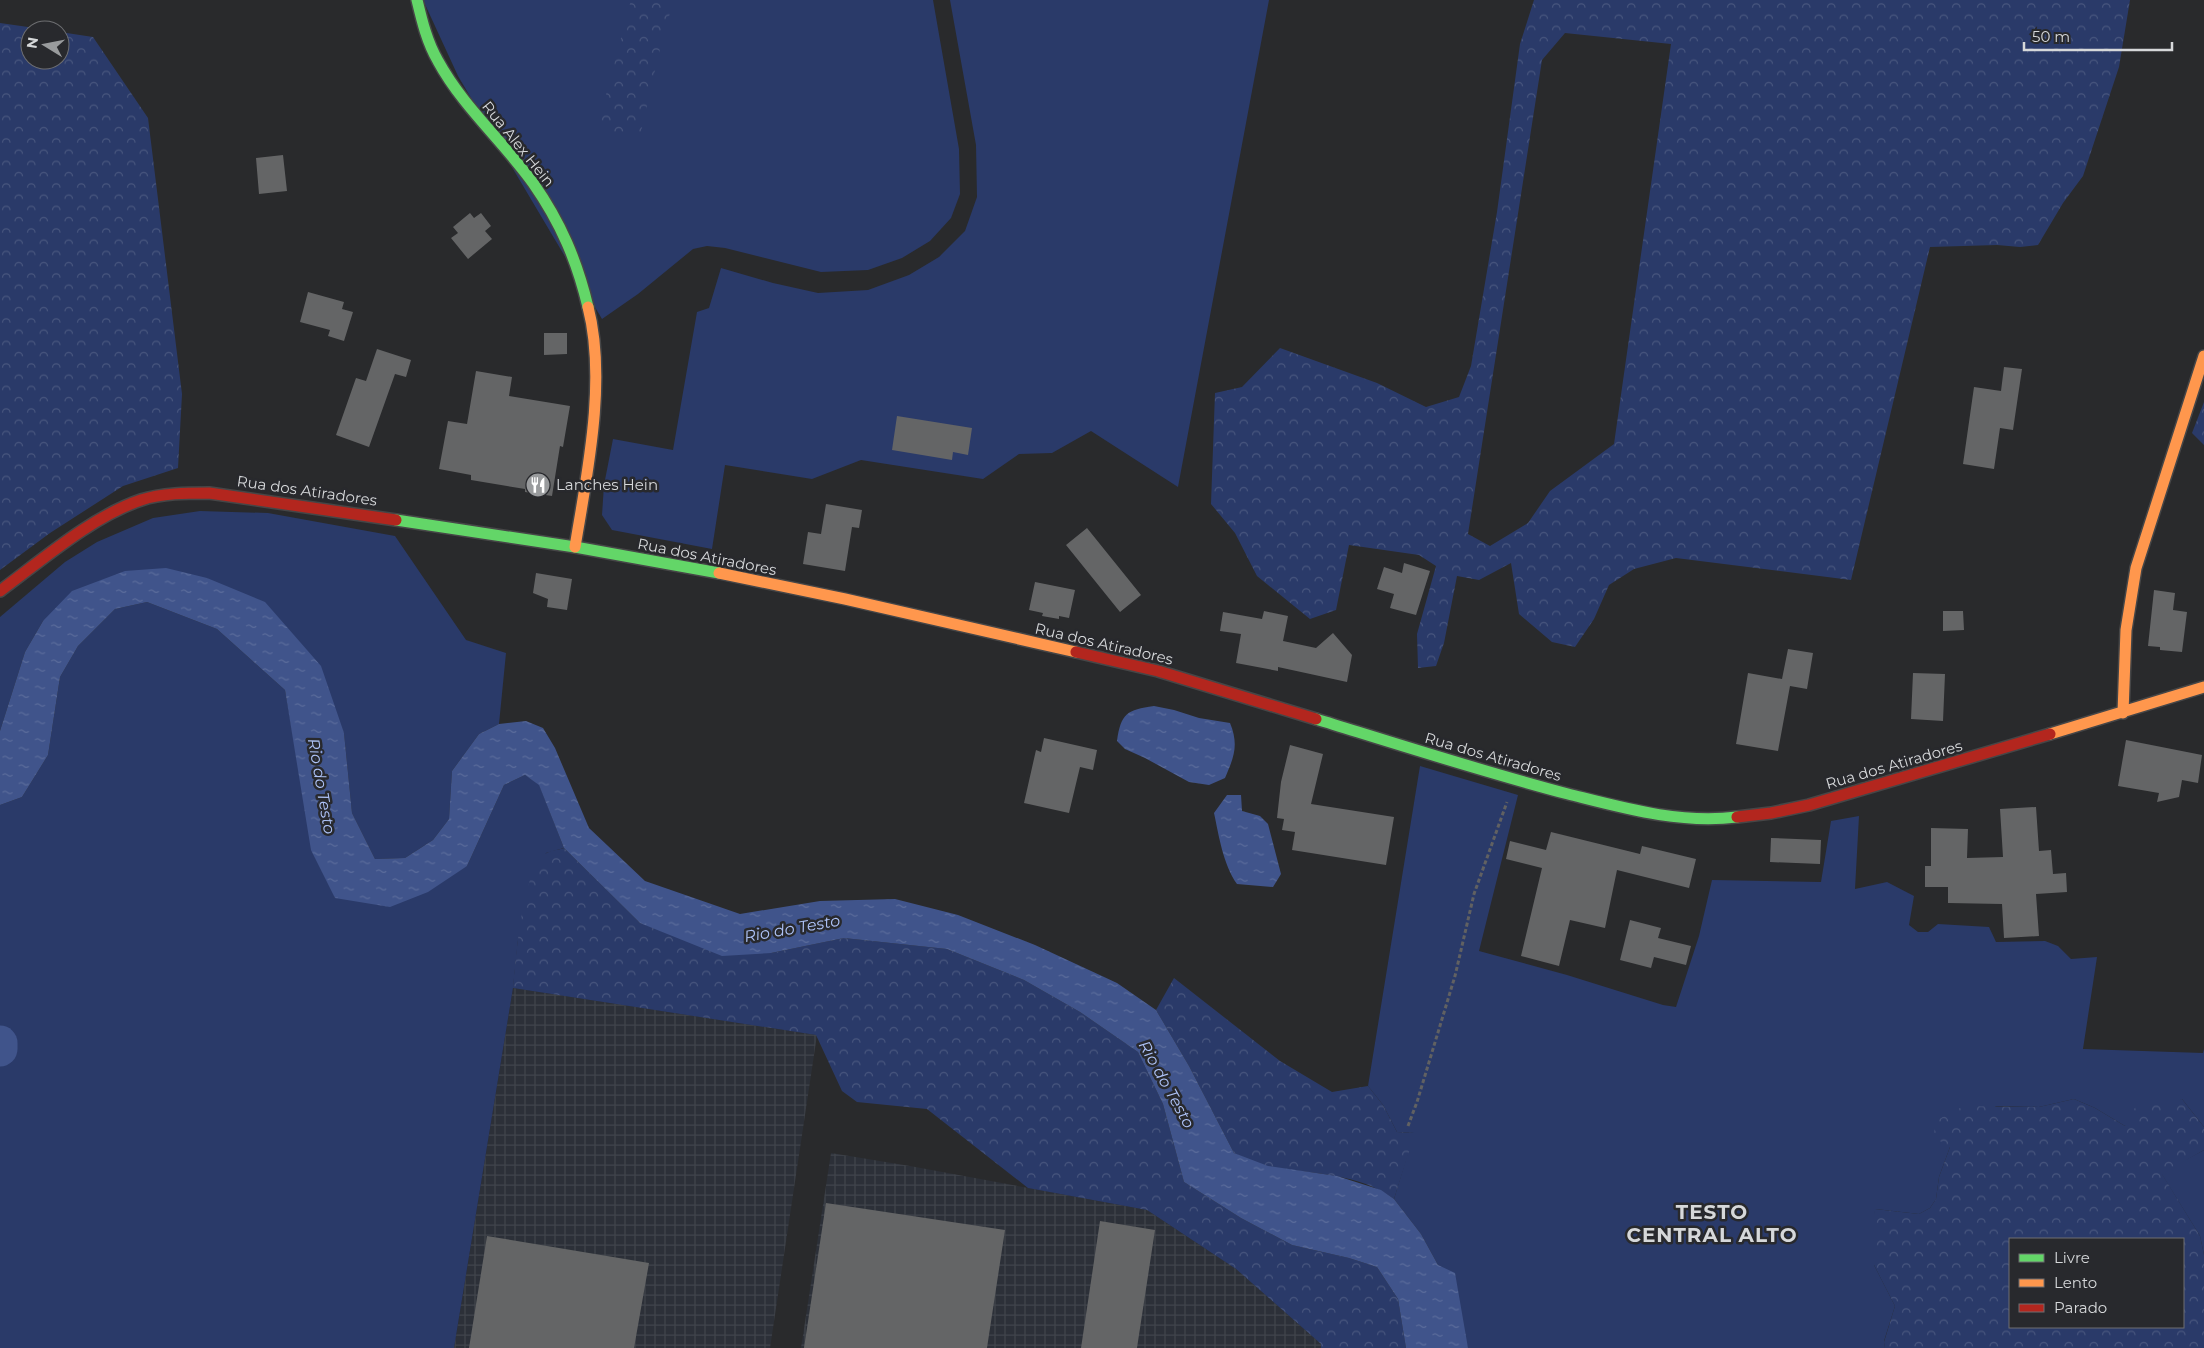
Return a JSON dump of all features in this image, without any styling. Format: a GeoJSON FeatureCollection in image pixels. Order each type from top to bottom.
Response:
{"type":"FeatureCollection","features":[{"type":"Feature","properties":{"kind":"street","name":"Rua Alex Hein"},"geometry":{"type":"LineString","coordinates":[[417,0],[428,41],[450,81],[487,129],[533,183],[567,238],[582,278],[594,335],[596,370],[594,426],[575,547]]}},
{"type":"Feature","properties":{"kind":"street"},"geometry":{"type":"LineString","coordinates":[[2123,713],[2121,668],[2132,580],[2141,547],[2204,356]]}},
{"type":"Feature","properties":{"kind":"street","name":"Rua dos Atiradores"},"geometry":{"type":"LineString","coordinates":[[0,591],[91,524],[141,500],[180,494],[209,493],[268,500],[575,547],[845,599],[1158,671],[1514,780],[1644,813],[1684,818],[1711,819],[1754,815],[1809,805],[2123,713],[2204,687]]}},
{"type":"Feature","properties":{"kind":"path"},"geometry":{"type":"LineString","coordinates":[[1408,1126],[1455,976],[1474,894],[1514,780]]}},
{"type":"Feature","properties":{"kind":"shaded area"},"geometry":{"type":"Polygon","coordinates":[[[513,988],[817,1035],[770,1348],[454,1348],[513,988]]]}},
{"type":"Feature","properties":{"kind":"shaded area"},"geometry":{"type":"Polygon","coordinates":[[[831,1153],[1147,1210],[1236,1269],[1321,1344],[1321,1348],[801,1348],[831,1153]]]}},
{"type":"Feature","properties":{"kind":"green space"},"geometry":{"type":"Polygon","coordinates":[[[423,0],[933,0],[959,149],[960,194],[951,218],[930,241],[902,258],[868,270],[821,272],[725,248],[707,246],[693,249],[638,294],[602,319],[458,76],[423,0]]]}},
{"type":"Feature","properties":{"kind":"green space"},"geometry":{"type":"Polygon","coordinates":[[[631,0],[675,0],[665,27],[641,132],[616,133],[598,125],[631,0]]]}},
{"type":"Feature","properties":{"kind":"green space"},"geometry":{"type":"Polygon","coordinates":[[[950,0],[1269,0],[1178,487],[1091,431],[1052,453],[1019,454],[983,479],[861,460],[812,479],[725,465],[712,549],[612,530],[602,515],[604,485],[613,439],[673,450],[697,312],[709,308],[721,268],[773,283],[818,293],[868,290],[909,275],[939,257],[965,231],[977,197],[976,145],[950,0]]]}},
{"type":"Feature","properties":{"kind":"green space"},"geometry":{"type":"Polygon","coordinates":[[[1534,0],[2130,0],[2119,67],[2083,176],[2063,203],[2038,245],[2020,247],[1997,245],[1930,247],[1851,580],[1676,558],[1634,569],[1609,585],[1594,619],[1575,647],[1552,642],[1519,614],[1511,563],[1479,580],[1457,576],[1444,643],[1436,666],[1418,668],[1417,634],[1436,566],[1419,555],[1349,545],[1336,610],[1310,619],[1257,576],[1235,533],[1211,504],[1215,393],[1242,387],[1280,348],[1377,383],[1426,407],[1459,397],[1471,366],[1497,212],[1520,44],[1534,0]],[[1565,33],[1542,60],[1468,534],[1490,546],[1528,523],[1550,491],[1614,444],[1671,44],[1565,33]]]}},
{"type":"Feature","properties":{"kind":"green space"},"geometry":{"type":"Polygon","coordinates":[[[0,23],[20,26],[20,70],[70,70],[70,34],[93,37],[148,118],[182,394],[178,468],[123,486],[50,533],[0,570],[0,23]]]}},
{"type":"Feature","properties":{"kind":"green space"},"geometry":{"type":"Polygon","coordinates":[[[2204,402],[2204,445],[2192,433],[2204,402]]]}},
{"type":"Feature","properties":{"kind":"green space"},"geometry":{"type":"Polygon","coordinates":[[[200,511],[268,513],[395,536],[466,640],[506,653],[499,724],[479,734],[452,771],[449,819],[433,840],[405,858],[375,859],[352,813],[344,733],[207,578],[43,621],[25,652],[0,731],[0,617],[65,562],[97,542],[153,518],[200,511]]]}},
{"type":"Feature","properties":{"kind":"green space"},"geometry":{"type":"Polygon","coordinates":[[[147,602],[217,629],[285,690],[297,758],[335,898],[467,866],[504,785],[525,775],[539,784],[564,848],[546,853],[518,940],[513,988],[454,1348],[0,1348],[0,805],[22,797],[48,755],[60,677],[78,646],[115,609],[147,602]]]}},
{"type":"Feature","properties":{"kind":"green space"},"geometry":{"type":"Polygon","coordinates":[[[1420,766],[1518,795],[1479,951],[1567,975],[1663,1005],[1676,1007],[1699,936],[1712,880],[1821,882],[1831,821],[1859,816],[1855,889],[1887,882],[1914,896],[1909,925],[1918,932],[1928,932],[1938,924],[1989,927],[1996,942],[2045,941],[2058,946],[2071,959],[2097,957],[2083,1049],[2203,1053],[2204,1049],[2204,1127],[2182,1099],[2125,1126],[2095,1108],[2074,1099],[2039,1107],[1996,1106],[1950,1147],[1939,1177],[1936,1199],[1930,1208],[1919,1214],[1875,1209],[1874,1265],[1895,1306],[1884,1341],[1885,1348],[1468,1348],[1438,1265],[1421,1234],[1394,1199],[1414,1133],[1397,1132],[1383,1105],[1368,1086],[1420,766]]]}},
{"type":"Feature","properties":{"kind":"green space"},"geometry":{"type":"Polygon","coordinates":[[[564,848],[640,923],[771,953],[844,938],[947,949],[1024,980],[1080,1012],[1138,1052],[1163,1104],[1184,1182],[1241,1218],[1292,1245],[1349,1258],[1377,1267],[1398,1299],[1406,1348],[1321,1348],[1321,1344],[1236,1269],[1147,1210],[1028,1188],[927,1109],[857,1102],[842,1091],[816,1035],[513,988],[518,937],[531,878],[537,863],[545,854],[564,848]]]}},
{"type":"Feature","properties":{"kind":"green space"},"geometry":{"type":"Polygon","coordinates":[[[1174,978],[1280,1061],[1332,1092],[1368,1086],[1383,1105],[1397,1132],[1415,1133],[1394,1199],[1380,1190],[1350,1179],[1270,1167],[1234,1153],[1189,1066],[1156,1010],[1174,978]]]}},
{"type":"Feature","properties":{"kind":"green space"},"geometry":{"type":"Polygon","coordinates":[[[2074,1099],[2095,1108],[2125,1126],[2137,1104],[2182,1099],[2204,1127],[2204,1150],[2162,1174],[2200,1236],[2204,1255],[2204,1348],[1885,1348],[1884,1342],[1895,1306],[1874,1265],[1873,1223],[1875,1209],[1919,1214],[1930,1208],[1936,1199],[1939,1177],[1950,1147],[1933,1137],[1937,1120],[1964,1106],[2039,1107],[2074,1099]]]}},
{"type":"Feature","properties":{"kind":"green space"},"geometry":{"type":"Polygon","coordinates":[[[2204,1150],[2204,1255],[2200,1236],[2161,1173],[2204,1150]]]}},
{"type":"Feature","properties":{"kind":"water","name":"Rio do Testo"},"geometry":{"type":"Polygon","coordinates":[[[166,568],[207,578],[265,602],[321,666],[344,733],[352,813],[375,859],[405,858],[433,840],[449,819],[452,771],[479,734],[499,724],[526,721],[543,728],[555,748],[589,828],[645,881],[740,914],[820,901],[895,899],[958,915],[1035,945],[1117,983],[1156,1010],[1189,1066],[1234,1153],[1268,1166],[1337,1176],[1381,1190],[1394,1199],[1421,1234],[1438,1265],[1455,1273],[1468,1348],[1406,1348],[1398,1299],[1377,1267],[1349,1258],[1292,1245],[1241,1218],[1184,1182],[1163,1104],[1138,1052],[1080,1012],[1024,980],[947,949],[844,938],[771,953],[722,956],[640,923],[564,848],[539,785],[525,775],[504,785],[467,866],[428,892],[390,907],[335,898],[311,850],[285,690],[217,629],[147,602],[115,609],[78,646],[60,677],[48,755],[22,797],[0,805],[0,731],[25,652],[43,621],[72,591],[125,571],[166,568]]]}},
{"type":"Feature","properties":{"kind":"water"},"geometry":{"type":"Polygon","coordinates":[[[1154,706],[1199,718],[1230,723],[1235,745],[1231,764],[1225,778],[1209,785],[1189,782],[1125,749],[1117,741],[1121,724],[1127,714],[1137,709],[1154,706]]]}},
{"type":"Feature","properties":{"kind":"water"},"geometry":{"type":"Polygon","coordinates":[[[1227,795],[1241,795],[1242,811],[1260,816],[1268,824],[1281,874],[1273,887],[1237,884],[1228,868],[1214,813],[1227,795]]]}},
{"type":"Feature","properties":{"kind":"building"},"geometry":{"type":"Polygon","coordinates":[[[283,155],[287,191],[259,194],[256,158],[283,155]]]}},
{"type":"Feature","properties":{"kind":"building"},"geometry":{"type":"Polygon","coordinates":[[[470,213],[474,218],[481,213],[491,226],[485,231],[492,239],[468,259],[451,238],[458,233],[453,227],[470,213]]]}},
{"type":"Feature","properties":{"kind":"building"},"geometry":{"type":"Polygon","coordinates":[[[308,292],[344,302],[342,309],[353,312],[344,341],[328,336],[330,330],[300,322],[308,292]]]}},
{"type":"Feature","properties":{"kind":"building"},"geometry":{"type":"Polygon","coordinates":[[[544,333],[567,333],[567,354],[544,355],[544,333]]]}},
{"type":"Feature","properties":{"kind":"building"},"geometry":{"type":"Polygon","coordinates":[[[377,349],[411,360],[406,377],[395,374],[369,447],[336,435],[356,378],[366,381],[377,349]]]}},
{"type":"Feature","properties":{"kind":"building"},"geometry":{"type":"Polygon","coordinates":[[[2004,367],[2022,369],[2013,430],[2000,428],[1994,469],[1963,464],[1974,387],[2001,391],[2004,367]]]}},
{"type":"Feature","properties":{"kind":"building"},"geometry":{"type":"Polygon","coordinates":[[[476,371],[512,377],[509,396],[570,406],[563,447],[560,446],[552,496],[525,492],[525,489],[471,480],[471,475],[439,469],[448,421],[467,424],[476,371]]]}},
{"type":"Feature","properties":{"kind":"building"},"geometry":{"type":"Polygon","coordinates":[[[897,416],[972,428],[968,455],[953,452],[952,460],[892,450],[897,416]]]}},
{"type":"Feature","properties":{"kind":"building"},"geometry":{"type":"Polygon","coordinates":[[[826,504],[862,510],[859,528],[852,527],[845,571],[803,564],[808,532],[821,534],[826,504]]]}},
{"type":"Feature","properties":{"kind":"building"},"geometry":{"type":"Polygon","coordinates":[[[1087,528],[1141,595],[1120,612],[1066,545],[1087,528]]]}},
{"type":"Feature","properties":{"kind":"building"},"geometry":{"type":"Polygon","coordinates":[[[1404,563],[1430,571],[1416,615],[1390,608],[1394,594],[1377,589],[1384,567],[1402,573],[1404,563]]]}},
{"type":"Feature","properties":{"kind":"building"},"geometry":{"type":"Polygon","coordinates":[[[536,573],[572,579],[567,610],[547,607],[548,599],[533,593],[536,573]]]}},
{"type":"Feature","properties":{"kind":"building"},"geometry":{"type":"Polygon","coordinates":[[[1035,582],[1075,590],[1069,618],[1059,616],[1059,619],[1042,616],[1043,613],[1029,610],[1035,582]]]}},
{"type":"Feature","properties":{"kind":"building"},"geometry":{"type":"Polygon","coordinates":[[[2154,590],[2175,593],[2173,610],[2187,612],[2182,652],[2160,650],[2160,647],[2148,646],[2154,590]]]}},
{"type":"Feature","properties":{"kind":"building"},"geometry":{"type":"Polygon","coordinates":[[[1264,611],[1288,616],[1283,641],[1316,648],[1333,633],[1352,655],[1347,682],[1278,667],[1278,671],[1236,663],[1241,634],[1220,631],[1223,612],[1262,619],[1264,611]]]}},
{"type":"Feature","properties":{"kind":"building"},"geometry":{"type":"Polygon","coordinates":[[[1943,611],[1963,611],[1964,630],[1943,631],[1943,611]]]}},
{"type":"Feature","properties":{"kind":"building"},"geometry":{"type":"Polygon","coordinates":[[[1788,649],[1813,653],[1807,689],[1790,686],[1778,751],[1736,744],[1748,673],[1782,679],[1788,649]]]}},
{"type":"Feature","properties":{"kind":"building"},"geometry":{"type":"Polygon","coordinates":[[[1913,673],[1945,674],[1943,721],[1911,719],[1913,673]]]}},
{"type":"Feature","properties":{"kind":"building"},"geometry":{"type":"Polygon","coordinates":[[[1044,738],[1097,750],[1093,770],[1080,767],[1069,813],[1024,803],[1036,750],[1041,752],[1044,738]]]}},
{"type":"Feature","properties":{"kind":"building"},"geometry":{"type":"Polygon","coordinates":[[[2126,740],[2202,755],[2198,783],[2182,780],[2179,797],[2157,802],[2159,793],[2118,786],[2126,740]]]}},
{"type":"Feature","properties":{"kind":"building"},"geometry":{"type":"Polygon","coordinates":[[[1290,745],[1323,754],[1311,804],[1394,817],[1386,865],[1292,850],[1295,832],[1282,830],[1284,819],[1277,818],[1281,782],[1290,745]]]}},
{"type":"Feature","properties":{"kind":"building"},"geometry":{"type":"Polygon","coordinates":[[[2036,807],[2039,851],[2051,850],[2053,874],[2066,873],[2067,892],[2036,894],[2039,936],[2004,938],[2002,904],[1948,903],[1948,887],[1925,887],[1925,866],[1931,866],[1931,828],[1968,829],[1967,858],[2003,857],[2000,809],[2036,807]]]}},
{"type":"Feature","properties":{"kind":"building"},"geometry":{"type":"Polygon","coordinates":[[[1551,832],[1640,854],[1642,846],[1696,859],[1689,888],[1617,870],[1605,928],[1570,920],[1559,966],[1521,956],[1542,868],[1506,859],[1510,841],[1546,850],[1551,832]]]}},
{"type":"Feature","properties":{"kind":"building"},"geometry":{"type":"Polygon","coordinates":[[[1771,838],[1821,840],[1820,864],[1770,862],[1771,838]]]}},
{"type":"Feature","properties":{"kind":"building"},"geometry":{"type":"Polygon","coordinates":[[[1630,920],[1661,928],[1658,938],[1691,946],[1686,965],[1654,957],[1651,968],[1620,960],[1630,920]]]}},
{"type":"Feature","properties":{"kind":"building"},"geometry":{"type":"Polygon","coordinates":[[[826,1203],[1005,1230],[987,1348],[804,1348],[826,1203]]]}},
{"type":"Feature","properties":{"kind":"building"},"geometry":{"type":"Polygon","coordinates":[[[1100,1221],[1155,1230],[1137,1348],[1081,1348],[1100,1221]]]}},
{"type":"Feature","properties":{"kind":"building"},"geometry":{"type":"Polygon","coordinates":[[[487,1236],[649,1263],[634,1348],[469,1348],[487,1236]]]}},
{"type":"Feature","properties":{"kind":"waterway"},"geometry":{"type":"LineString","coordinates":[[0,1043],[0,1049]]}},
{"type":"Feature","properties":{"kind":"traffic: fast"},"geometry":{"type":"LineString","coordinates":[[417,0],[431,46],[448,78],[471,109],[533,183],[552,213],[573,258],[588,307]]}},
{"type":"Feature","properties":{"kind":"traffic: fast"},"geometry":{"type":"LineString","coordinates":[[396,520],[575,547],[719,573]]}},
{"type":"Feature","properties":{"kind":"traffic: fast"},"geometry":{"type":"LineString","coordinates":[[1316,719],[1505,777],[1610,804],[1673,816],[1715,819],[1737,817]]}},
{"type":"Feature","properties":{"kind":"traffic: slow"},"geometry":{"type":"LineString","coordinates":[[575,547],[589,458],[595,396],[596,365],[588,307]]}},
{"type":"Feature","properties":{"kind":"traffic: slow"},"geometry":{"type":"LineString","coordinates":[[2123,713],[2126,630],[2136,568],[2204,356]]}},
{"type":"Feature","properties":{"kind":"traffic: slow"},"geometry":{"type":"LineString","coordinates":[[719,573],[845,599],[1076,652]]}},
{"type":"Feature","properties":{"kind":"traffic: slow"},"geometry":{"type":"LineString","coordinates":[[2050,734],[2204,687]]}},
{"type":"Feature","properties":{"kind":"traffic: jam"},"geometry":{"type":"LineString","coordinates":[[0,591],[85,528],[122,508],[157,496],[209,493],[396,520]]}},
{"type":"Feature","properties":{"kind":"traffic: jam"},"geometry":{"type":"LineString","coordinates":[[1076,652],[1158,671],[1316,719]]}},
{"type":"Feature","properties":{"kind":"traffic: jam"},"geometry":{"type":"LineString","coordinates":[[1737,817],[1771,813],[1809,805],[2050,734]]}},
{"type":"Feature","properties":{"kind":"place","name":"Lanches Hein"},"geometry":{"type":"Point","coordinates":[538,485]}},
{"type":"Feature","properties":{"kind":"district","name":"TESTO CENTRAL ALTO"},"geometry":{"type":"Point","coordinates":[1712,1224]}}]}
